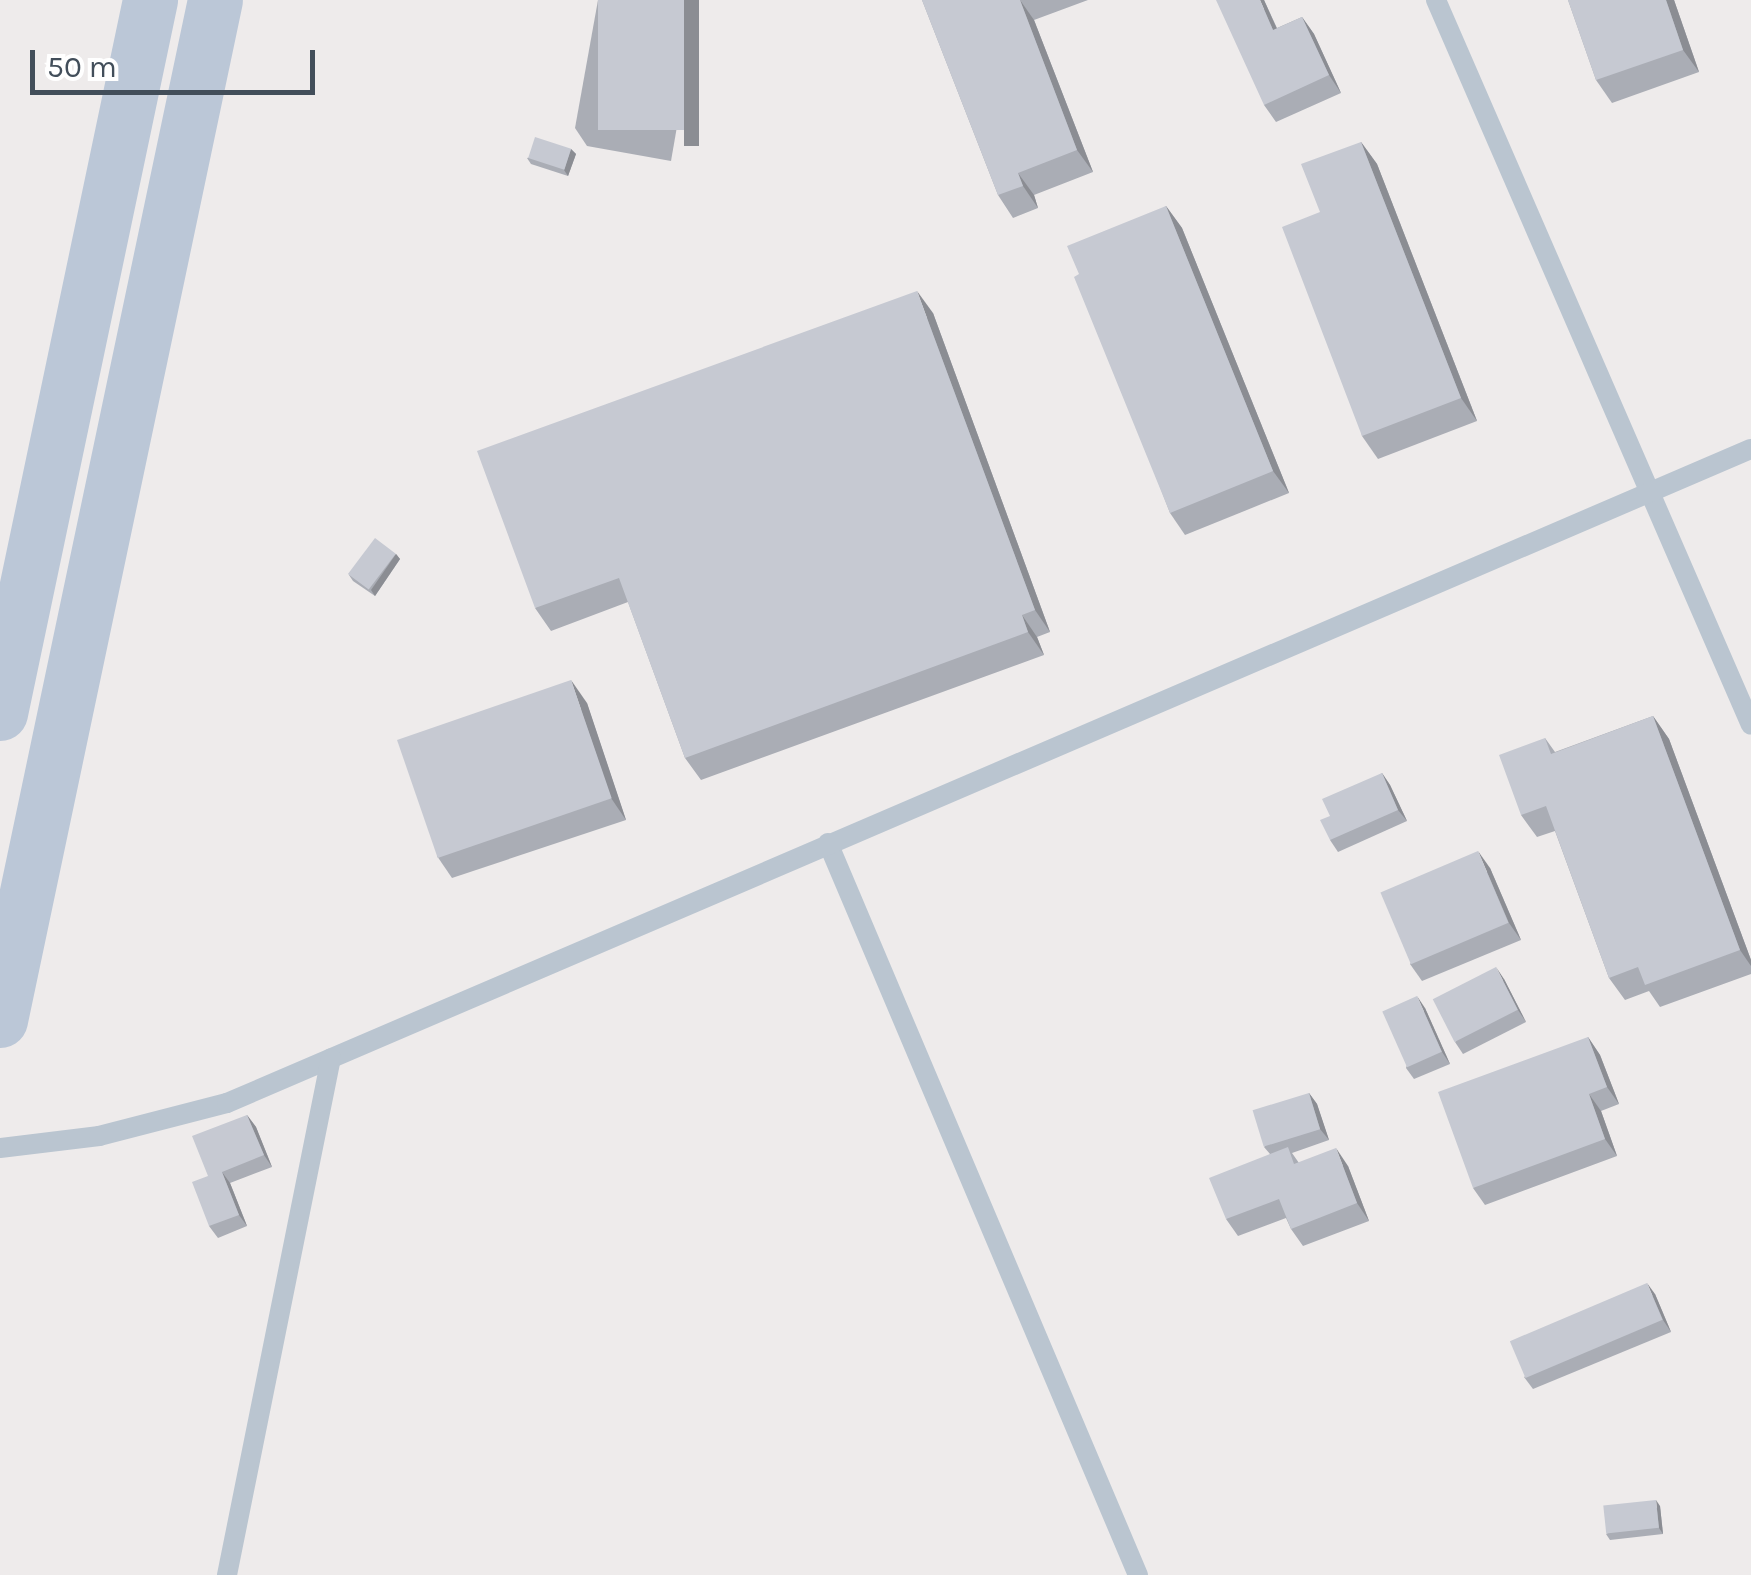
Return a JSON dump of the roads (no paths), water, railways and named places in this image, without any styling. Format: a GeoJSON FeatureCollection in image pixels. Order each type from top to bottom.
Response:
{"type":"FeatureCollection","features":[{"type":"Feature","properties":{"kind":"main road"},"geometry":{"type":"LineString","coordinates":[[0,713],[150,0]]}},
{"type":"Feature","properties":{"kind":"main road"},"geometry":{"type":"LineString","coordinates":[[0,1020],[214,0]]}},
{"type":"Feature","properties":{"kind":"lane"},"geometry":{"type":"LineString","coordinates":[[1436,0],[1751,725]]}},
{"type":"Feature","properties":{"kind":"lane"},"geometry":{"type":"LineString","coordinates":[[0,1148],[99,1136],[227,1103],[1751,448]]}},
{"type":"Feature","properties":{"kind":"lane"},"geometry":{"type":"LineString","coordinates":[[828,843],[1138,1575]]}},
{"type":"Feature","properties":{"kind":"lane"},"geometry":{"type":"LineString","coordinates":[[227,1575],[331,1058]]}}]}
